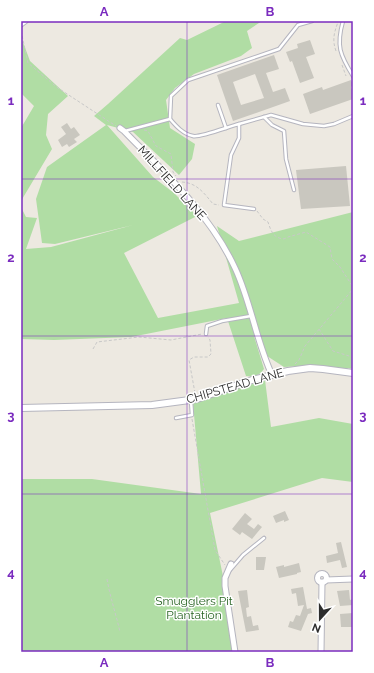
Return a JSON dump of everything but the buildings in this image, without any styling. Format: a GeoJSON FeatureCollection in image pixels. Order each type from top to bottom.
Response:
{"type":"FeatureCollection","features":[{"type":"Feature","properties":{"kind":"street"},"geometry":{"type":"LineString","coordinates":[[21,24],[25,21]]}},
{"type":"Feature","properties":{"kind":"street","name":"MILLFIELD LANE"},"geometry":{"type":"LineString","coordinates":[[122,130],[189,198],[209,224],[224,248],[236,269],[265,359],[272,375]]}},
{"type":"Feature","properties":{"kind":"street","name":"CHIPSTEAD LANE"},"geometry":{"type":"LineString","coordinates":[[21,408],[152,405],[194,400],[252,380],[288,371],[310,368],[353,373]]}},
{"type":"Feature","properties":{"kind":"street"},"geometry":{"type":"LineString","coordinates":[[228,569],[225,586],[235,652]]}},
{"type":"Feature","properties":{"kind":"street"},"geometry":{"type":"LineString","coordinates":[[321,652],[324,581],[353,579]]}},
{"type":"Feature","properties":{"kind":"lane"},"geometry":{"type":"LineString","coordinates":[[312,21],[298,25],[279,49],[188,80],[171,96],[170,119],[176,127],[186,134],[194,137],[271,115],[303,124],[324,126],[334,124],[353,116]]}},
{"type":"Feature","properties":{"kind":"lane"},"geometry":{"type":"LineString","coordinates":[[343,21],[339,44],[342,59],[353,76]]}},
{"type":"Feature","properties":{"kind":"lane"},"geometry":{"type":"LineString","coordinates":[[218,105],[226,128]]}},
{"type":"Feature","properties":{"kind":"lane"},"geometry":{"type":"LineString","coordinates":[[264,117],[272,125],[284,131],[285,154],[294,190]]}},
{"type":"Feature","properties":{"kind":"lane"},"geometry":{"type":"LineString","coordinates":[[122,130],[170,119]]}},
{"type":"Feature","properties":{"kind":"lane"},"geometry":{"type":"LineString","coordinates":[[239,124],[240,138],[231,155],[224,205],[254,209]]}},
{"type":"Feature","properties":{"kind":"lane"},"geometry":{"type":"LineString","coordinates":[[206,334],[206,326],[222,321],[251,316]]}},
{"type":"Feature","properties":{"kind":"lane"},"geometry":{"type":"LineString","coordinates":[[176,418],[192,415],[194,400]]}},
{"type":"Feature","properties":{"kind":"lane"},"geometry":{"type":"LineString","coordinates":[[228,569],[264,538]]}},
{"type":"Feature","properties":{"kind":"path"},"geometry":{"type":"LineString","coordinates":[[21,31],[28,63],[58,88],[122,130]]}},
{"type":"Feature","properties":{"kind":"path"},"geometry":{"type":"LineString","coordinates":[[134,128],[148,131],[156,146],[171,154],[173,172],[177,177]]}},
{"type":"Feature","properties":{"kind":"path"},"geometry":{"type":"LineString","coordinates":[[180,182],[189,183],[202,190],[213,204],[224,205]]}},
{"type":"Feature","properties":{"kind":"path"},"geometry":{"type":"LineString","coordinates":[[254,209],[257,210],[263,219],[268,222],[272,234],[279,239],[284,239],[306,232],[330,247],[332,259],[340,267],[353,288],[305,346],[298,360],[288,371]]}},
{"type":"Feature","properties":{"kind":"path"},"geometry":{"type":"LineString","coordinates":[[319,329],[333,351],[353,356]]}},
{"type":"Feature","properties":{"kind":"path"},"geometry":{"type":"LineString","coordinates":[[93,349],[97,342],[139,337],[171,340],[206,334],[210,340],[211,354],[208,357],[194,357],[189,360],[194,400]]}},
{"type":"Feature","properties":{"kind":"path"},"geometry":{"type":"LineString","coordinates":[[192,415],[215,550],[228,569]]}},
{"type":"Feature","properties":{"kind":"path"},"geometry":{"type":"LineString","coordinates":[[107,579],[120,632]]}},
{"type":"Feature","properties":{"kind":"green space"},"geometry":{"type":"Polygon","coordinates":[[[226,21],[262,21],[247,31],[252,48],[241,56],[194,74],[175,88],[166,100],[170,128],[195,144],[192,159],[179,175],[133,132],[107,125],[153,177],[174,193],[197,216],[124,253],[158,318],[239,303],[217,226],[239,241],[353,212],[353,369],[319,365],[284,367],[267,356],[254,336],[264,369],[256,376],[246,376],[227,318],[131,337],[54,340],[21,339],[21,207],[26,217],[37,218],[26,249],[51,247],[133,225],[55,244],[42,243],[36,199],[47,167],[106,125],[94,116],[180,38],[187,40],[226,21]]]}},
{"type":"Feature","properties":{"kind":"green space"},"geometry":{"type":"Polygon","coordinates":[[[21,37],[30,61],[68,96],[48,114],[46,135],[52,149],[21,201],[21,128],[34,106],[21,93],[21,37]]]}},
{"type":"Feature","properties":{"kind":"green space","name":"Smugglers Pit Plantation"},"geometry":{"type":"Polygon","coordinates":[[[265,380],[271,427],[319,418],[353,424],[353,482],[322,478],[210,513],[225,586],[235,652],[21,652],[21,479],[92,479],[201,494],[193,403],[265,380]]]}}]}
